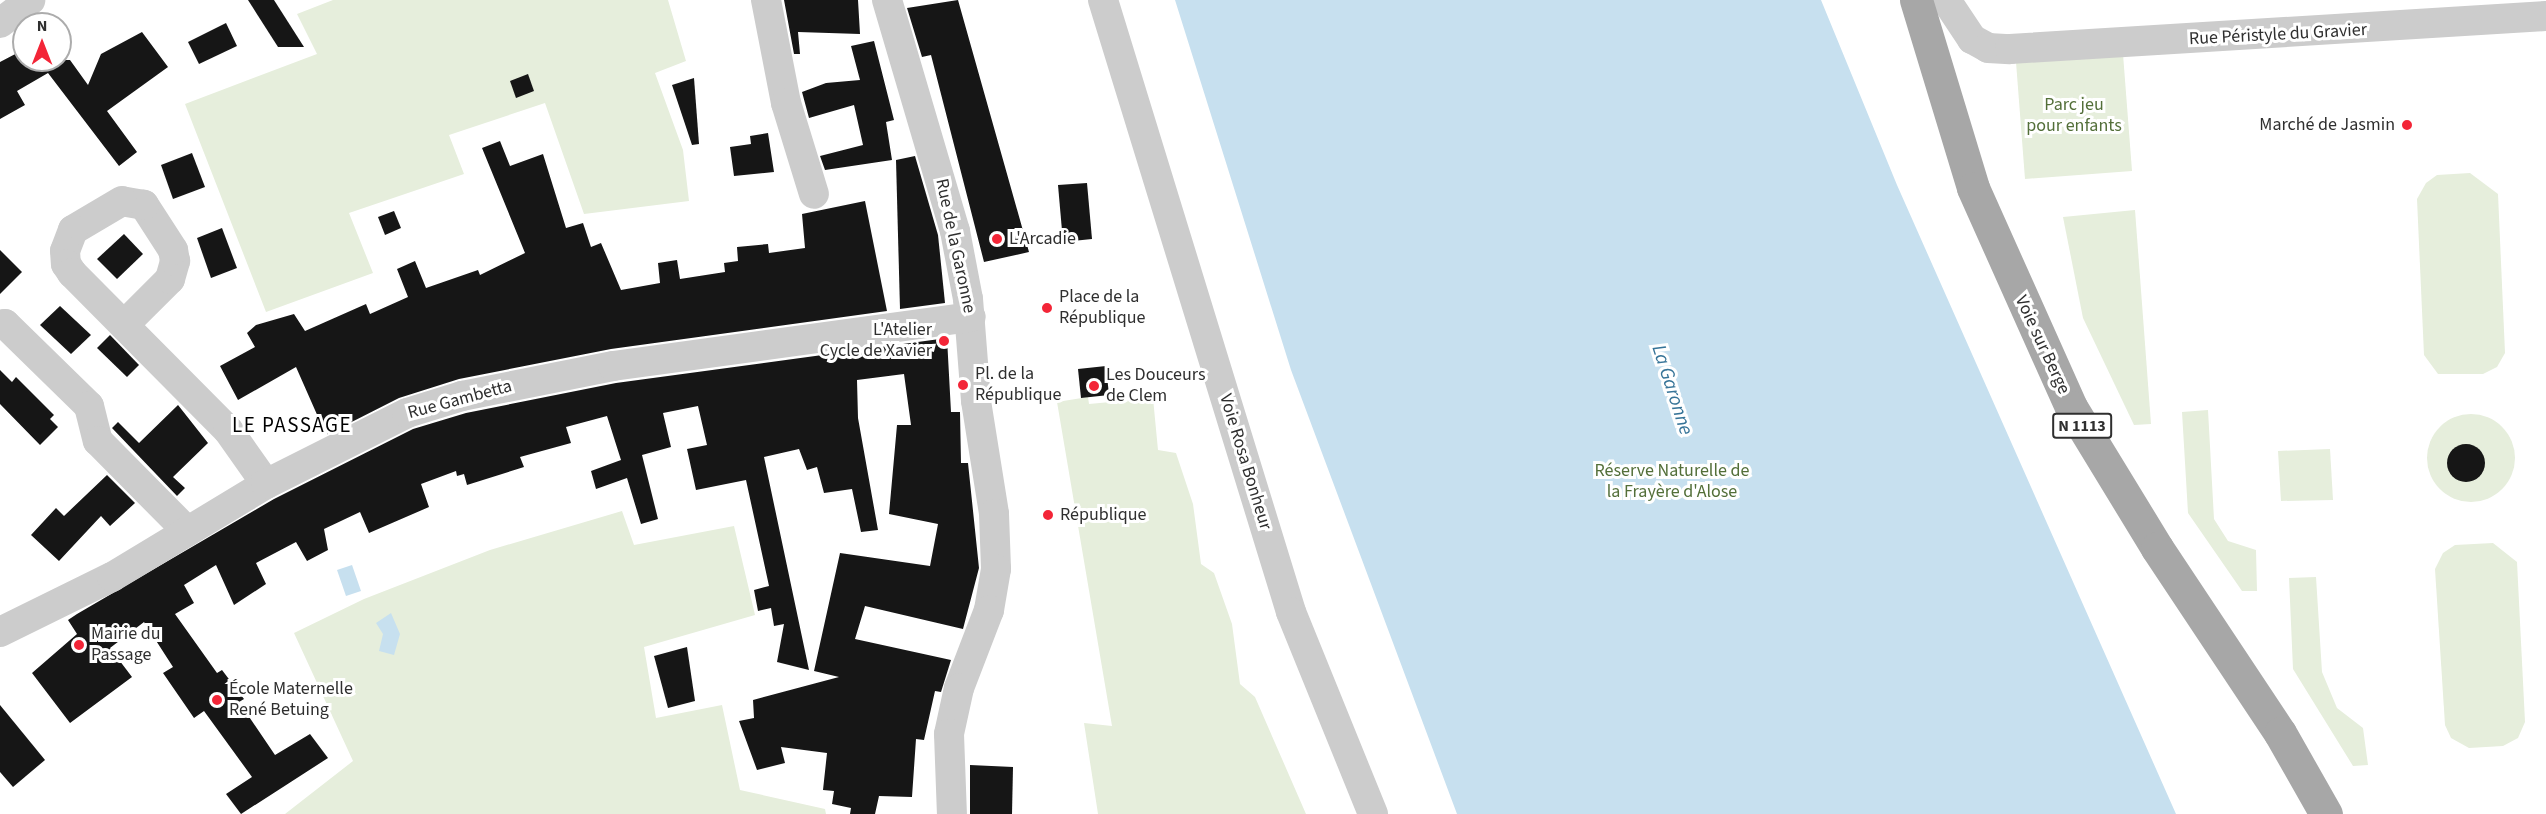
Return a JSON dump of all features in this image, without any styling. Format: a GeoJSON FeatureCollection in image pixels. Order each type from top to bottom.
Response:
{"type":"FeatureCollection","features":[{"type":"Feature","properties":{"kind":"main road","name":"Voie sur Berge"},"geometry":{"type":"LineString","coordinates":[[1916,0],[1974,188],[2071,407],[2157,548],[2280,733],[2326,814]]}},
{"type":"Feature","properties":{"kind":"street"},"geometry":{"type":"LineString","coordinates":[[0,23],[30,0]]}},
{"type":"Feature","properties":{"kind":"street"},"geometry":{"type":"LineString","coordinates":[[766,0],[786,103],[814,194]]}},
{"type":"Feature","properties":{"kind":"street","name":"Rue de la Garonne"},"geometry":{"type":"LineString","coordinates":[[886,0],[955,231],[970,317],[979,422],[994,514],[996,569],[989,610],[959,688],[949,734],[952,814]]}},
{"type":"Feature","properties":{"kind":"street","name":"Voie Rosa Bonheur"},"geometry":{"type":"LineString","coordinates":[[1103,0],[1291,612],[1373,814]]}},
{"type":"Feature","properties":{"kind":"street","name":"Rue Péristyle du Gravier"},"geometry":{"type":"LineString","coordinates":[[1946,0],[1972,39],[1988,48],[2010,49],[2408,13],[2546,16]]}},
{"type":"Feature","properties":{"kind":"street","name":"Rue Gambetta"},"geometry":{"type":"LineString","coordinates":[[0,632],[111,577],[266,484],[362,433],[462,396],[624,364],[970,317]]}},
{"type":"Feature","properties":{"kind":"street"},"geometry":{"type":"LineString","coordinates":[[0,326],[5,324],[89,406],[98,441],[187,531]]}},
{"type":"Feature","properties":{"kind":"street"},"geometry":{"type":"LineString","coordinates":[[124,325],[228,430],[266,484]]}},
{"type":"Feature","properties":{"kind":"green space"},"geometry":{"type":"Polygon","coordinates":[[[333,0],[668,0],[686,61],[655,73],[683,150],[689,201],[584,214],[545,103],[449,135],[464,174],[349,213],[373,273],[266,312],[185,104],[317,54],[297,14],[333,0]]]}},
{"type":"Feature","properties":{"kind":"green space","name":"Parc jeu pour enfants"},"geometry":{"type":"Polygon","coordinates":[[[2123,54],[2132,171],[2025,179],[2016,62],[2123,54]]]}},
{"type":"Feature","properties":{"kind":"green space"},"geometry":{"type":"Polygon","coordinates":[[[2470,173],[2498,194],[2505,353],[2497,367],[2483,374],[2438,374],[2424,355],[2417,199],[2426,183],[2437,175],[2470,173]]]}},
{"type":"Feature","properties":{"kind":"green space"},"geometry":{"type":"Polygon","coordinates":[[[2135,210],[2151,424],[2134,425],[2083,318],[2063,217],[2135,210]]]}},
{"type":"Feature","properties":{"kind":"green space"},"geometry":{"type":"Polygon","coordinates":[[[1088,397],[1089,404],[1153,398],[1158,450],[1176,453],[1193,504],[1201,564],[1214,573],[1232,624],[1240,684],[1255,697],[1306,814],[1098,814],[1084,723],[1112,726],[1057,402],[1088,397]]]}},
{"type":"Feature","properties":{"kind":"green space"},"geometry":{"type":"Polygon","coordinates":[[[2208,410],[2214,519],[2228,541],[2256,550],[2257,591],[2242,591],[2188,513],[2182,412],[2208,410]]]}},
{"type":"Feature","properties":{"kind":"green space"},"geometry":{"type":"Polygon","coordinates":[[[2471,414],[2488,418],[2502,427],[2511,441],[2515,458],[2511,475],[2502,489],[2488,498],[2471,502],[2454,498],[2440,489],[2431,475],[2427,458],[2431,441],[2440,427],[2454,418],[2471,414]]]}},
{"type":"Feature","properties":{"kind":"green space"},"geometry":{"type":"Polygon","coordinates":[[[2330,449],[2333,500],[2281,501],[2278,451],[2330,449]]]}},
{"type":"Feature","properties":{"kind":"green space"},"geometry":{"type":"Polygon","coordinates":[[[622,511],[634,545],[734,526],[755,615],[644,647],[656,718],[722,705],[740,790],[825,809],[826,814],[285,814],[353,761],[294,633],[364,599],[490,550],[622,511]]]}},
{"type":"Feature","properties":{"kind":"green space"},"geometry":{"type":"Polygon","coordinates":[[[2493,543],[2517,562],[2525,722],[2518,738],[2503,746],[2469,748],[2451,738],[2445,725],[2435,569],[2443,553],[2455,545],[2493,543]]]}},
{"type":"Feature","properties":{"kind":"green space"},"geometry":{"type":"Polygon","coordinates":[[[2316,577],[2322,672],[2337,708],[2363,728],[2368,765],[2353,766],[2293,669],[2289,578],[2316,577]]]}},
{"type":"Feature","properties":{"kind":"water","name":"Réserve Naturelle de la Frayère d'Alose"},"geometry":{"type":"Polygon","coordinates":[[[1175,0],[1821,0],[1897,185],[2176,814],[1457,814],[1291,370],[1175,0]]]}},
{"type":"Feature","properties":{"kind":"water"},"geometry":{"type":"Polygon","coordinates":[[[352,565],[361,591],[346,596],[337,570],[352,565]]]}},
{"type":"Feature","properties":{"kind":"water"},"geometry":{"type":"Polygon","coordinates":[[[391,613],[400,634],[394,655],[379,651],[383,634],[376,623],[391,613]]]}},
{"type":"Feature","properties":{"kind":"building"},"geometry":{"type":"Polygon","coordinates":[[[248,0],[274,0],[304,47],[278,47],[248,0]]]}},
{"type":"Feature","properties":{"kind":"building"},"geometry":{"type":"Polygon","coordinates":[[[784,0],[858,0],[860,34],[798,32],[800,54],[794,54],[784,0]]]}},
{"type":"Feature","properties":{"kind":"building"},"geometry":{"type":"Polygon","coordinates":[[[958,0],[1029,252],[984,262],[931,55],[922,57],[907,8],[958,0]]]}},
{"type":"Feature","properties":{"kind":"building"},"geometry":{"type":"Polygon","coordinates":[[[226,23],[237,46],[199,64],[188,42],[226,23]]]}},
{"type":"Feature","properties":{"kind":"building"},"geometry":{"type":"Polygon","coordinates":[[[142,32],[168,67],[107,111],[137,152],[119,166],[48,73],[17,91],[25,105],[0,119],[0,62],[12,56],[12,72],[72,72],[72,63],[88,85],[101,54],[142,32]]]}},
{"type":"Feature","properties":{"kind":"building"},"geometry":{"type":"Polygon","coordinates":[[[874,41],[894,120],[886,122],[892,160],[825,170],[820,156],[863,145],[854,105],[809,118],[802,92],[826,83],[860,80],[851,46],[874,41]]]}},
{"type":"Feature","properties":{"kind":"building"},"geometry":{"type":"Polygon","coordinates":[[[528,74],[534,91],[516,98],[510,81],[528,74]]]}},
{"type":"Feature","properties":{"kind":"building"},"geometry":{"type":"Polygon","coordinates":[[[694,78],[699,144],[692,145],[672,85],[694,78]]]}},
{"type":"Feature","properties":{"kind":"building"},"geometry":{"type":"Polygon","coordinates":[[[768,133],[774,172],[734,176],[730,147],[751,144],[750,136],[768,133]]]}},
{"type":"Feature","properties":{"kind":"building"},"geometry":{"type":"Polygon","coordinates":[[[500,141],[510,166],[543,154],[566,228],[583,223],[591,247],[601,243],[621,290],[660,283],[658,263],[677,260],[680,279],[725,272],[724,263],[738,261],[737,247],[768,244],[769,253],[805,248],[802,214],[865,201],[887,311],[611,349],[459,379],[399,398],[326,435],[296,367],[238,400],[220,366],[255,347],[247,333],[256,325],[294,314],[305,331],[366,304],[370,314],[408,297],[397,269],[415,261],[426,288],[478,270],[480,275],[525,253],[482,148],[500,141]]]}},
{"type":"Feature","properties":{"kind":"building"},"geometry":{"type":"Polygon","coordinates":[[[192,153],[205,187],[173,199],[161,165],[192,153]]]}},
{"type":"Feature","properties":{"kind":"building"},"geometry":{"type":"Polygon","coordinates":[[[915,156],[938,235],[945,303],[900,309],[896,160],[915,156]]]}},
{"type":"Feature","properties":{"kind":"building"},"geometry":{"type":"Polygon","coordinates":[[[1087,183],[1092,239],[1063,242],[1058,185],[1087,183]]]}},
{"type":"Feature","properties":{"kind":"building"},"geometry":{"type":"Polygon","coordinates":[[[394,211],[401,228],[385,235],[378,217],[394,211]]]}},
{"type":"Feature","properties":{"kind":"building"},"geometry":{"type":"Polygon","coordinates":[[[222,228],[237,268],[211,278],[197,238],[222,228]]]}},
{"type":"Feature","properties":{"kind":"building"},"geometry":{"type":"Polygon","coordinates":[[[124,234],[143,254],[117,279],[97,259],[124,234]]]}},
{"type":"Feature","properties":{"kind":"building"},"geometry":{"type":"Polygon","coordinates":[[[0,250],[22,272],[0,294],[0,250]]]}},
{"type":"Feature","properties":{"kind":"building"},"geometry":{"type":"Polygon","coordinates":[[[60,306],[91,335],[71,354],[40,325],[60,306]]]}},
{"type":"Feature","properties":{"kind":"building"},"geometry":{"type":"Polygon","coordinates":[[[110,335],[139,365],[127,377],[97,348],[110,335]]]}},
{"type":"Feature","properties":{"kind":"building"},"geometry":{"type":"Polygon","coordinates":[[[947,338],[951,412],[960,412],[961,463],[968,463],[979,568],[963,629],[865,606],[855,639],[951,660],[941,692],[935,691],[924,740],[916,739],[912,797],[879,796],[875,814],[850,814],[851,808],[832,804],[834,791],[823,790],[827,753],[781,747],[785,763],[757,770],[739,721],[754,718],[753,700],[839,677],[814,671],[840,553],[930,566],[938,524],[889,514],[897,425],[911,425],[904,374],[857,380],[858,418],[878,530],[861,532],[852,489],[824,493],[817,467],[807,470],[799,449],[764,457],[809,670],[777,662],[784,624],[774,626],[771,608],[758,611],[754,590],[769,586],[746,480],[696,490],[687,449],[707,445],[698,406],[663,413],[671,447],[642,455],[658,519],[641,524],[627,478],[596,489],[591,471],[621,460],[607,416],[566,427],[571,443],[520,457],[524,467],[467,485],[464,474],[457,476],[456,471],[421,484],[429,507],[369,533],[360,512],[324,529],[328,550],[307,561],[296,542],[256,563],[266,584],[234,605],[216,565],[184,585],[194,603],[175,614],[217,673],[222,670],[244,699],[239,702],[275,755],[310,734],[328,758],[241,814],[226,794],[252,777],[204,711],[194,718],[163,673],[173,667],[144,622],[110,648],[132,677],[70,723],[32,673],[77,634],[68,620],[77,614],[274,499],[413,429],[466,413],[616,383],[947,338]]]}},
{"type":"Feature","properties":{"kind":"building","name":"Les Douceurs de Clem"},"geometry":{"type":"Polygon","coordinates":[[[1106,366],[1109,395],[1081,398],[1078,369],[1106,366]]]}},
{"type":"Feature","properties":{"kind":"building"},"geometry":{"type":"Polygon","coordinates":[[[0,370],[12,382],[16,377],[54,415],[50,419],[58,427],[40,445],[0,404],[0,370]]]}},
{"type":"Feature","properties":{"kind":"building"},"geometry":{"type":"Polygon","coordinates":[[[178,405],[208,443],[173,477],[185,488],[177,496],[112,428],[118,422],[139,443],[178,405]]]}},
{"type":"Feature","properties":{"kind":"building"},"geometry":{"type":"Polygon","coordinates":[[[2466,444],[2479,450],[2485,463],[2479,476],[2466,482],[2453,476],[2447,463],[2453,450],[2466,444]]]}},
{"type":"Feature","properties":{"kind":"building"},"geometry":{"type":"Polygon","coordinates":[[[107,475],[135,503],[110,526],[101,516],[59,561],[31,535],[56,508],[64,516],[107,475]]]}},
{"type":"Feature","properties":{"kind":"building"},"geometry":{"type":"Polygon","coordinates":[[[687,647],[695,701],[668,708],[654,656],[687,647]]]}},
{"type":"Feature","properties":{"kind":"building"},"geometry":{"type":"Polygon","coordinates":[[[0,705],[45,760],[13,787],[0,772],[0,705]]]}},
{"type":"Feature","properties":{"kind":"building"},"geometry":{"type":"Polygon","coordinates":[[[970,765],[1013,767],[1012,814],[970,814],[970,765]]]}},
{"type":"Feature","properties":{"kind":"place","name":"Marché de Jasmin"},"geometry":{"type":"Point","coordinates":[2407,125]}},
{"type":"Feature","properties":{"kind":"place","name":"L'Arcadie"},"geometry":{"type":"Point","coordinates":[997,239]}},
{"type":"Feature","properties":{"kind":"place","name":"Place de la République"},"geometry":{"type":"Point","coordinates":[1047,308]}},
{"type":"Feature","properties":{"kind":"place","name":"L'Atelier Cycle de Xavier"},"geometry":{"type":"Point","coordinates":[944,341]}},
{"type":"Feature","properties":{"kind":"place","name":"Pl. de la République"},"geometry":{"type":"Point","coordinates":[963,385]}},
{"type":"Feature","properties":{"kind":"place","name":"Les Douceurs de Clem"},"geometry":{"type":"Point","coordinates":[1094,386]}},
{"type":"Feature","properties":{"kind":"place","name":"République"},"geometry":{"type":"Point","coordinates":[1048,515]}},
{"type":"Feature","properties":{"kind":"place","name":"Mairie du Passage"},"geometry":{"type":"Point","coordinates":[79,645]}},
{"type":"Feature","properties":{"kind":"place","name":"École Maternelle René Betuing"},"geometry":{"type":"Point","coordinates":[217,700]}},
{"type":"Feature","properties":{"kind":"district","name":"LE PASSAGE"},"geometry":{"type":"Point","coordinates":[292,425]}},
{"type":"Feature","properties":{"kind":"water label","name":"La Garonne"},"geometry":{"type":"Point","coordinates":[1672,390]}}]}
